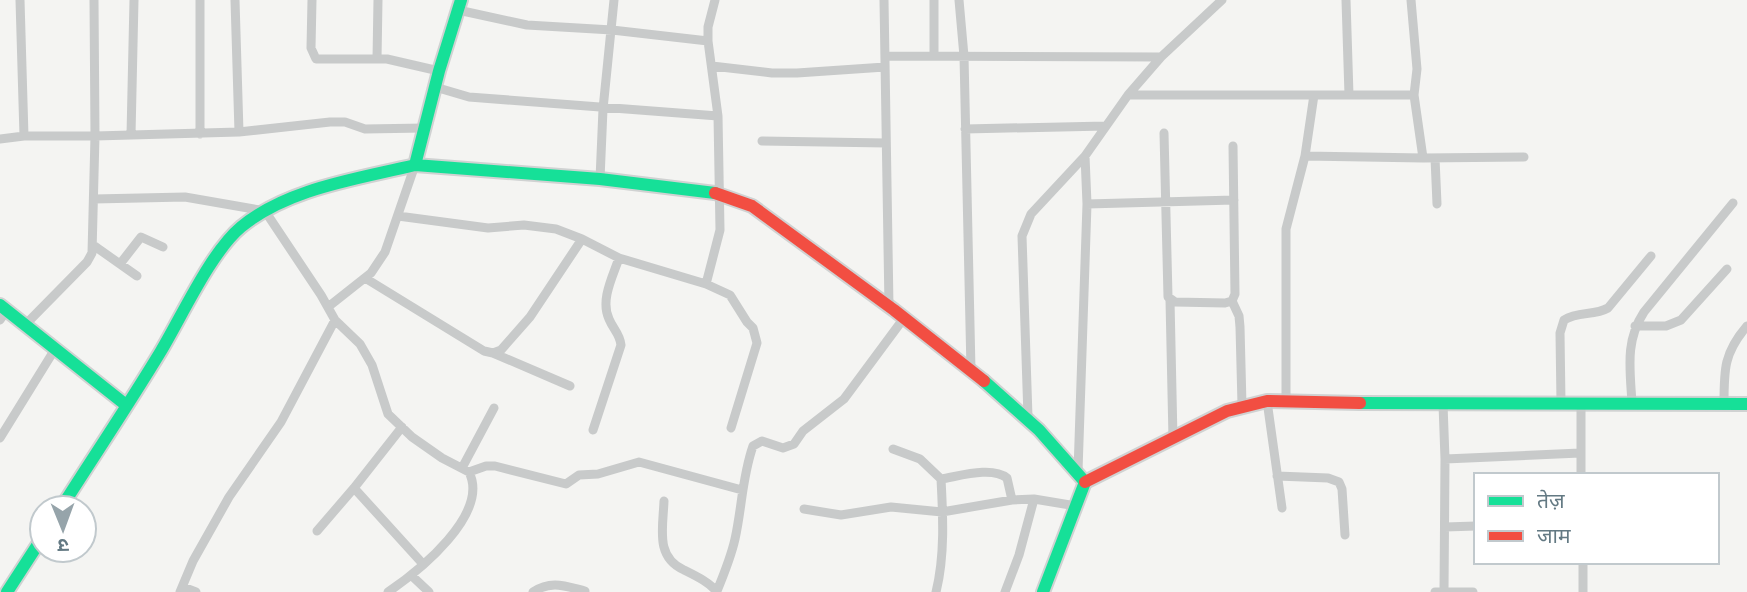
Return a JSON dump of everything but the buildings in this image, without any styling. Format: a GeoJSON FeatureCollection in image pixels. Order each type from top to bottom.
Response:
{"type":"FeatureCollection","features":[{"type":"Feature","properties":{"kind":"street"},"geometry":{"type":"LineString","coordinates":[[20,0],[24,136]]}},
{"type":"Feature","properties":{"kind":"street"},"geometry":{"type":"LineString","coordinates":[[26,324],[87,262],[92,253],[94,0]]}},
{"type":"Feature","properties":{"kind":"street"},"geometry":{"type":"LineString","coordinates":[[131,135],[134,0]]}},
{"type":"Feature","properties":{"kind":"street"},"geometry":{"type":"LineString","coordinates":[[200,0],[200,134]]}},
{"type":"Feature","properties":{"kind":"street"},"geometry":{"type":"LineString","coordinates":[[235,0],[239,132]]}},
{"type":"Feature","properties":{"kind":"street"},"geometry":{"type":"LineString","coordinates":[[312,0],[313,57],[321,61],[400,61],[439,71]]}},
{"type":"Feature","properties":{"kind":"street"},"geometry":{"type":"LineString","coordinates":[[377,59],[378,0]]}},
{"type":"Feature","properties":{"kind":"street"},"geometry":{"type":"LineString","coordinates":[[600,179],[603,109],[614,0]]}},
{"type":"Feature","properties":{"kind":"street"},"geometry":{"type":"LineString","coordinates":[[706,284],[720,230],[718,116],[708,41],[708,27],[715,0]]}},
{"type":"Feature","properties":{"kind":"street"},"geometry":{"type":"LineString","coordinates":[[884,0],[889,307]]}},
{"type":"Feature","properties":{"kind":"street"},"geometry":{"type":"LineString","coordinates":[[934,0],[934,56]]}},
{"type":"Feature","properties":{"kind":"street"},"geometry":{"type":"LineString","coordinates":[[960,0],[964,56],[971,370]]}},
{"type":"Feature","properties":{"kind":"street"},"geometry":{"type":"LineString","coordinates":[[1028,417],[1022,236],[1031,214],[1085,156],[1128,95],[1161,57],[1222,0]]}},
{"type":"Feature","properties":{"kind":"street"},"geometry":{"type":"LineString","coordinates":[[1346,0],[1349,95]]}},
{"type":"Feature","properties":{"kind":"street"},"geometry":{"type":"LineString","coordinates":[[1411,0],[1417,58],[1414,95],[1423,158]]}},
{"type":"Feature","properties":{"kind":"street"},"geometry":{"type":"LineString","coordinates":[[328,307],[365,278],[384,252],[415,165],[459,5],[527,25],[612,30],[708,41]]}},
{"type":"Feature","properties":{"kind":"street"},"geometry":{"type":"LineString","coordinates":[[712,66],[784,73],[934,56],[1161,57]]}},
{"type":"Feature","properties":{"kind":"street"},"geometry":{"type":"LineString","coordinates":[[435,87],[469,97],[718,116]]}},
{"type":"Feature","properties":{"kind":"street"},"geometry":{"type":"LineString","coordinates":[[1128,95],[1414,95]]}},
{"type":"Feature","properties":{"kind":"street"},"geometry":{"type":"LineString","coordinates":[[1286,400],[1285,240],[1305,156],[1314,95]]}},
{"type":"Feature","properties":{"kind":"street"},"geometry":{"type":"LineString","coordinates":[[0,139],[24,136],[239,132],[330,122],[345,122],[365,129],[424,128]]}},
{"type":"Feature","properties":{"kind":"street"},"geometry":{"type":"LineString","coordinates":[[965,129],[1106,126]]}},
{"type":"Feature","properties":{"kind":"street"},"geometry":{"type":"LineString","coordinates":[[1164,133],[1172,439]]}},
{"type":"Feature","properties":{"kind":"street"},"geometry":{"type":"LineString","coordinates":[[761,141],[802,144],[886,143]]}},
{"type":"Feature","properties":{"kind":"street"},"geometry":{"type":"LineString","coordinates":[[1233,146],[1235,294],[1232,301],[1239,316],[1242,405]]}},
{"type":"Feature","properties":{"kind":"street"},"geometry":{"type":"LineString","coordinates":[[1077,471],[1087,204],[1085,156]]}},
{"type":"Feature","properties":{"kind":"street"},"geometry":{"type":"LineString","coordinates":[[1305,156],[1524,157]]}},
{"type":"Feature","properties":{"kind":"street"},"geometry":{"type":"LineString","coordinates":[[1435,158],[1437,204]]}},
{"type":"Feature","properties":{"kind":"street"},"geometry":{"type":"LineString","coordinates":[[70,494],[160,353],[225,243],[247,221],[318,189],[415,165],[600,179],[720,194],[752,205],[904,318],[1028,417],[1085,482]]}},
{"type":"Feature","properties":{"kind":"street"},"geometry":{"type":"LineString","coordinates":[[94,200],[185,197],[265,211],[335,320],[360,344],[372,365],[388,414],[442,458],[466,470],[474,482],[470,504],[450,539],[412,576],[388,592]]}},
{"type":"Feature","properties":{"kind":"street"},"geometry":{"type":"LineString","coordinates":[[1087,204],[1234,200]]}},
{"type":"Feature","properties":{"kind":"street"},"geometry":{"type":"LineString","coordinates":[[1632,403],[1629,361],[1634,326],[1733,204]]}},
{"type":"Feature","properties":{"kind":"street"},"geometry":{"type":"LineString","coordinates":[[398,216],[488,228],[542,226],[582,239],[619,258],[706,284],[730,295],[755,334],[757,343],[731,428]]}},
{"type":"Feature","properties":{"kind":"street"},"geometry":{"type":"LineString","coordinates":[[120,264],[141,237],[163,247]]}},
{"type":"Feature","properties":{"kind":"street"},"geometry":{"type":"LineString","coordinates":[[493,353],[501,350],[530,317],[582,239]]}},
{"type":"Feature","properties":{"kind":"street"},"geometry":{"type":"LineString","coordinates":[[93,245],[137,276]]}},
{"type":"Feature","properties":{"kind":"street"},"geometry":{"type":"LineString","coordinates":[[1560,403],[1560,333],[1564,320],[1570,316],[1600,312],[1608,308],[1651,256]]}},
{"type":"Feature","properties":{"kind":"street"},"geometry":{"type":"LineString","coordinates":[[593,430],[621,345],[621,338],[606,310],[606,298],[619,258]]}},
{"type":"Feature","properties":{"kind":"street"},"geometry":{"type":"LineString","coordinates":[[1634,326],[1666,326],[1681,320],[1727,269]]}},
{"type":"Feature","properties":{"kind":"street"},"geometry":{"type":"LineString","coordinates":[[365,278],[484,351],[570,386]]}},
{"type":"Feature","properties":{"kind":"street"},"geometry":{"type":"LineString","coordinates":[[1170,300],[1225,303],[1232,301]]}},
{"type":"Feature","properties":{"kind":"street"},"geometry":{"type":"LineString","coordinates":[[2,312],[26,324],[126,405]]}},
{"type":"Feature","properties":{"kind":"street"},"geometry":{"type":"LineString","coordinates":[[664,501],[663,547],[667,558],[674,566],[711,585],[717,592],[735,539],[752,446],[762,441],[783,448],[794,444],[803,431],[845,399],[904,318]]}},
{"type":"Feature","properties":{"kind":"street"},"geometry":{"type":"LineString","coordinates":[[196,592],[181,589],[193,561],[229,497],[281,422],[335,320]]}},
{"type":"Feature","properties":{"kind":"street"},"geometry":{"type":"LineString","coordinates":[[1724,403],[1724,366],[1727,355],[1747,326]]}},
{"type":"Feature","properties":{"kind":"street"},"geometry":{"type":"LineString","coordinates":[[0,438],[55,349]]}},
{"type":"Feature","properties":{"kind":"street"},"geometry":{"type":"LineString","coordinates":[[1044,592],[1085,482],[1242,405],[1286,400],[1443,404],[1747,404]]}},
{"type":"Feature","properties":{"kind":"street"},"geometry":{"type":"LineString","coordinates":[[1267,401],[1282,508]]}},
{"type":"Feature","properties":{"kind":"street"},"geometry":{"type":"LineString","coordinates":[[1443,404],[1444,592]]}},
{"type":"Feature","properties":{"kind":"street"},"geometry":{"type":"LineString","coordinates":[[1581,404],[1581,473]]}},
{"type":"Feature","properties":{"kind":"street"},"geometry":{"type":"LineString","coordinates":[[466,470],[494,408]]}},
{"type":"Feature","properties":{"kind":"street"},"geometry":{"type":"LineString","coordinates":[[317,531],[402,427]]}},
{"type":"Feature","properties":{"kind":"street"},"geometry":{"type":"LineString","coordinates":[[893,449],[920,459],[941,479],[943,512],[940,575],[936,592]]}},
{"type":"Feature","properties":{"kind":"street"},"geometry":{"type":"LineString","coordinates":[[1445,459],[1580,453]]}},
{"type":"Feature","properties":{"kind":"street"},"geometry":{"type":"LineString","coordinates":[[466,470],[495,466],[566,484],[579,475],[598,474],[639,462],[742,490]]}},
{"type":"Feature","properties":{"kind":"street"},"geometry":{"type":"LineString","coordinates":[[941,479],[992,472],[1002,474],[1007,478],[1012,500]]}},
{"type":"Feature","properties":{"kind":"street"},"geometry":{"type":"LineString","coordinates":[[1278,475],[1328,478],[1339,482],[1342,489],[1345,535]]}},
{"type":"Feature","properties":{"kind":"street"},"geometry":{"type":"LineString","coordinates":[[354,488],[423,564]]}},
{"type":"Feature","properties":{"kind":"street"},"geometry":{"type":"LineString","coordinates":[[804,509],[841,515],[891,507],[943,512],[1012,500],[1034,499],[1076,506]]}},
{"type":"Feature","properties":{"kind":"street"},"geometry":{"type":"LineString","coordinates":[[1004,592],[1019,555],[1034,499]]}},
{"type":"Feature","properties":{"kind":"street"},"geometry":{"type":"LineString","coordinates":[[1445,527],[1474,526]]}},
{"type":"Feature","properties":{"kind":"street"},"geometry":{"type":"LineString","coordinates":[[7,592],[28,560]]}},
{"type":"Feature","properties":{"kind":"street"},"geometry":{"type":"LineString","coordinates":[[1583,564],[1583,592]]}},
{"type":"Feature","properties":{"kind":"street"},"geometry":{"type":"LineString","coordinates":[[412,576],[429,592]]}},
{"type":"Feature","properties":{"kind":"street"},"geometry":{"type":"LineString","coordinates":[[533,592],[550,584],[585,591]]}},
{"type":"Feature","properties":{"kind":"street"},"geometry":{"type":"LineString","coordinates":[[1435,592],[1473,592]]}},
{"type":"Feature","properties":{"kind":"traffic: fast"},"geometry":{"type":"LineString","coordinates":[[461,0],[439,71],[415,165],[600,179],[715,193]]}},
{"type":"Feature","properties":{"kind":"traffic: fast"},"geometry":{"type":"LineString","coordinates":[[70,494],[149,371],[208,268],[241,227],[280,203],[302,194],[347,180],[415,165]]}},
{"type":"Feature","properties":{"kind":"traffic: fast"},"geometry":{"type":"LineString","coordinates":[[0,305],[126,405]]}},
{"type":"Feature","properties":{"kind":"traffic: fast"},"geometry":{"type":"LineString","coordinates":[[984,381],[1039,430],[1085,482],[1043,592]]}},
{"type":"Feature","properties":{"kind":"traffic: fast"},"geometry":{"type":"LineString","coordinates":[[1360,403],[1747,404]]}},
{"type":"Feature","properties":{"kind":"traffic: fast"},"geometry":{"type":"LineString","coordinates":[[7,592],[28,560]]}},
{"type":"Feature","properties":{"kind":"traffic: jam"},"geometry":{"type":"LineString","coordinates":[[715,193],[752,206],[894,310],[984,381]]}},
{"type":"Feature","properties":{"kind":"traffic: jam"},"geometry":{"type":"LineString","coordinates":[[1085,482],[1227,411],[1267,401],[1360,403]]}}]}
